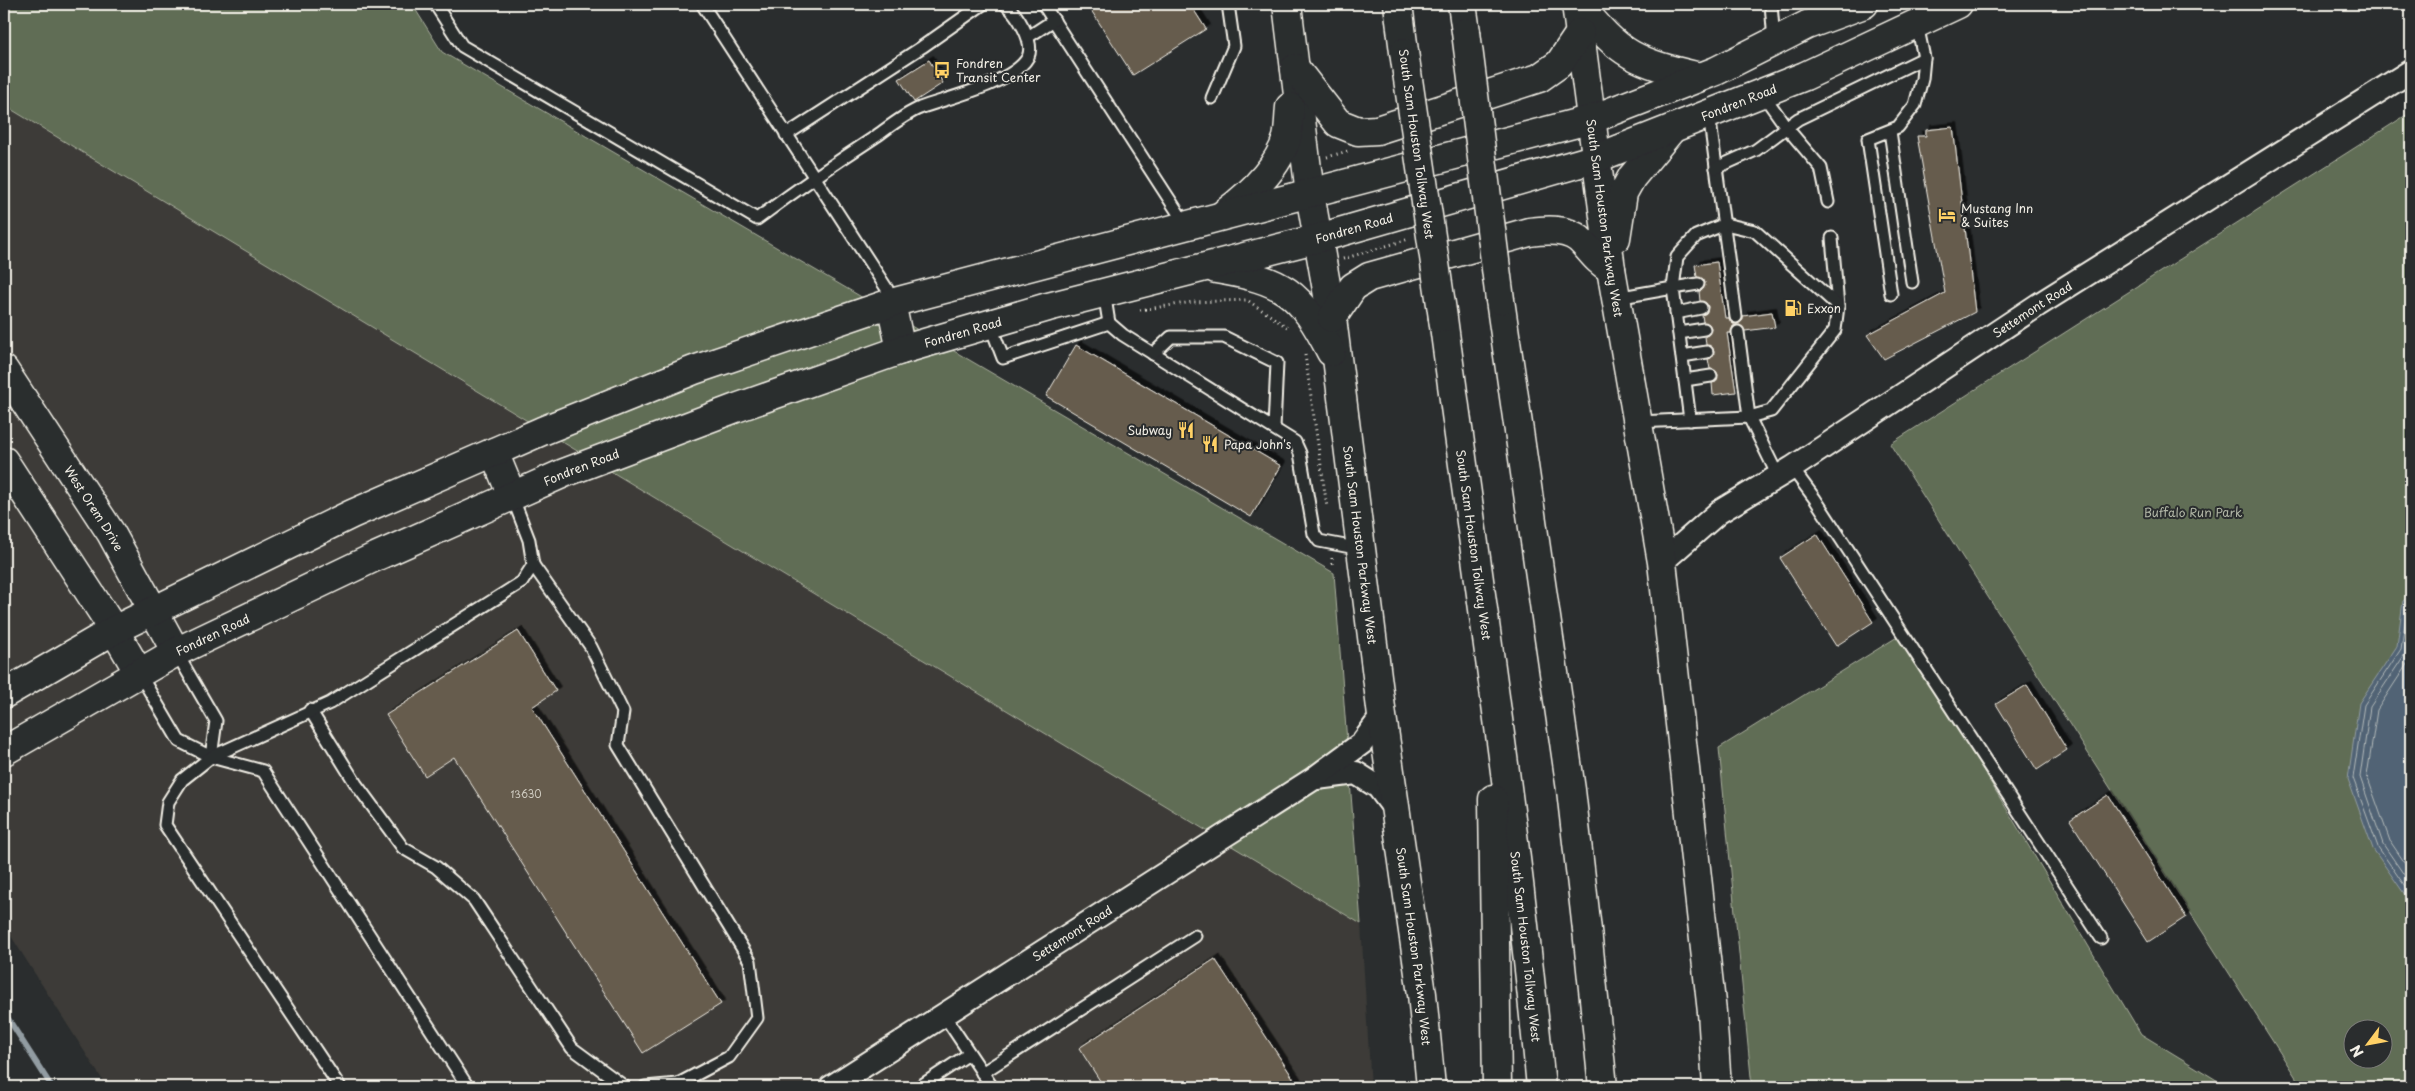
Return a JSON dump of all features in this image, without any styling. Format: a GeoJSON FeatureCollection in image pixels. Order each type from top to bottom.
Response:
{"type":"FeatureCollection","features":[{"type":"Feature","properties":{"kind":"main road","name":"South Sam Houston Parkway West"},"geometry":{"type":"LineString","coordinates":[[1287,4],[1310,194],[1339,369],[1382,716],[1422,994],[1432,1087]]}},
{"type":"Feature","properties":{"kind":"main road","name":"South Sam Houston Tollway West"},"geometry":{"type":"LineString","coordinates":[[1398,4],[1490,655],[1520,888],[1541,1087]]}},
{"type":"Feature","properties":{"kind":"main road"},"geometry":{"type":"LineString","coordinates":[[1462,4],[1500,300],[1569,781],[1602,1083]]}},
{"type":"Feature","properties":{"kind":"main road","name":"South Sam Houston Parkway West"},"geometry":{"type":"LineString","coordinates":[[1578,4],[1580,33],[1611,269],[1662,562],[1712,1012],[1716,1087]]}},
{"type":"Feature","properties":{"kind":"main road"},"geometry":{"type":"LineString","coordinates":[[1578,4],[1600,30],[1620,49],[1651,66],[1700,77]]}},
{"type":"Feature","properties":{"kind":"main road"},"geometry":{"type":"LineString","coordinates":[[4,694],[114,630],[352,514],[494,452],[694,370],[890,303],[1592,119],[1700,77],[1807,25],[1864,4]]}},
{"type":"Feature","properties":{"kind":"main road","name":"Fondren Road"},"geometry":{"type":"LineString","coordinates":[[4,752],[176,652],[373,558],[564,474],[736,408],[901,350],[990,324],[1107,310],[1204,267],[1318,238],[1597,158],[1805,76],[1912,14],[1958,4]]}},
{"type":"Feature","properties":{"kind":"main road"},"geometry":{"type":"LineString","coordinates":[[1295,68],[1338,123],[1358,130],[1377,130],[1539,78],[1559,64],[1580,33]]}},
{"type":"Feature","properties":{"kind":"main road"},"geometry":{"type":"LineString","coordinates":[[1220,216],[1240,202],[1272,166],[1286,139],[1295,68]]}},
{"type":"Feature","properties":{"kind":"main road"},"geometry":{"type":"LineString","coordinates":[[1332,318],[1353,287],[1369,277],[1529,232],[1547,229],[1567,233],[1578,239],[1598,262],[1611,269],[1623,192],[1632,177],[1672,128]]}},
{"type":"Feature","properties":{"kind":"main road"},"geometry":{"type":"LineString","coordinates":[[1204,267],[1253,275],[1290,292],[1302,303],[1318,326],[1339,369]]}},
{"type":"Feature","properties":{"kind":"main road"},"geometry":{"type":"LineString","coordinates":[[890,303],[901,350]]}},
{"type":"Feature","properties":{"kind":"main road","name":"West Orem Drive"},"geometry":{"type":"LineString","coordinates":[[4,370],[111,533],[176,652]]}},
{"type":"Feature","properties":{"kind":"main road"},"geometry":{"type":"LineString","coordinates":[[494,452],[512,496]]}},
{"type":"Feature","properties":{"kind":"main road"},"geometry":{"type":"LineString","coordinates":[[4,461],[114,630],[139,673]]}},
{"type":"Feature","properties":{"kind":"main road"},"geometry":{"type":"LineString","coordinates":[[1490,655],[1497,1087]]}},
{"type":"Feature","properties":{"kind":"street","name":"Settemont Road"},"geometry":{"type":"LineString","coordinates":[[1662,562],[1719,512],[1785,472],[2038,305],[2411,71]]}},
{"type":"Feature","properties":{"kind":"street","name":"Settemont Road"},"geometry":{"type":"LineString","coordinates":[[831,1087],[1313,779],[1362,743],[1382,716]]}},
{"type":"Feature","properties":{"kind":"street","name":"Settemont Road"},"geometry":{"type":"LineString","coordinates":[[1313,779],[1356,774],[1378,787],[1396,811]]}},
{"type":"Feature","properties":{"kind":"lane"},"geometry":{"type":"LineString","coordinates":[[435,4],[462,46],[757,219],[814,177],[918,109],[990,86],[1023,63],[1029,55],[1028,37],[1010,8],[1005,4]]}},
{"type":"Feature","properties":{"kind":"lane"},"geometry":{"type":"LineString","coordinates":[[702,4],[887,289],[890,303]]}},
{"type":"Feature","properties":{"kind":"lane"},"geometry":{"type":"LineString","coordinates":[[786,135],[922,47],[983,4]]}},
{"type":"Feature","properties":{"kind":"lane"},"geometry":{"type":"LineString","coordinates":[[1044,4],[1186,225]]}},
{"type":"Feature","properties":{"kind":"lane"},"geometry":{"type":"LineString","coordinates":[[1212,98],[1234,46],[1228,4]]}},
{"type":"Feature","properties":{"kind":"lane"},"geometry":{"type":"LineString","coordinates":[[1771,4],[1774,41]]}},
{"type":"Feature","properties":{"kind":"lane"},"geometry":{"type":"LineString","coordinates":[[1891,294],[1868,139],[1898,127],[1915,105],[1922,79],[1924,58],[1912,14]]}},
{"type":"Feature","properties":{"kind":"lane"},"geometry":{"type":"LineString","coordinates":[[1028,37],[1054,20]]}},
{"type":"Feature","properties":{"kind":"lane"},"geometry":{"type":"LineString","coordinates":[[1716,168],[1756,150],[1798,119],[1924,58]]}},
{"type":"Feature","properties":{"kind":"lane"},"geometry":{"type":"LineString","coordinates":[[1762,93],[1787,128],[1821,168],[1828,202]]}},
{"type":"Feature","properties":{"kind":"lane"},"geometry":{"type":"LineString","coordinates":[[1709,114],[1725,224],[1726,279],[1729,304],[1736,317]]}},
{"type":"Feature","properties":{"kind":"lane"},"geometry":{"type":"LineString","coordinates":[[1890,131],[1912,282]]}},
{"type":"Feature","properties":{"kind":"lane"},"geometry":{"type":"LineString","coordinates":[[1690,420],[1673,288],[1678,257],[1696,236],[1725,224],[1755,231],[1838,306]]}},
{"type":"Feature","properties":{"kind":"lane"},"geometry":{"type":"LineString","coordinates":[[1638,422],[1749,417],[1771,411],[1804,372],[1835,330],[1838,306],[1832,238]]}},
{"type":"Feature","properties":{"kind":"lane"},"geometry":{"type":"LineString","coordinates":[[1616,298],[1698,284]]}},
{"type":"Feature","properties":{"kind":"lane"},"geometry":{"type":"LineString","coordinates":[[1676,313],[1702,308]]}},
{"type":"Feature","properties":{"kind":"lane"},"geometry":{"type":"LineString","coordinates":[[990,324],[1003,358],[1107,310],[1123,335],[1295,442],[1300,453],[1314,534],[1319,541],[1362,549]]}},
{"type":"Feature","properties":{"kind":"lane"},"geometry":{"type":"LineString","coordinates":[[1679,333],[1704,329]]}},
{"type":"Feature","properties":{"kind":"lane"},"geometry":{"type":"LineString","coordinates":[[1738,332],[1735,348],[1738,373],[1749,417],[1785,472],[1815,500],[2101,938]]}},
{"type":"Feature","properties":{"kind":"lane"},"geometry":{"type":"LineString","coordinates":[[1154,354],[1171,337],[1224,337],[1277,363],[1274,428]]}},
{"type":"Feature","properties":{"kind":"lane"},"geometry":{"type":"LineString","coordinates":[[1682,356],[1708,352]]}},
{"type":"Feature","properties":{"kind":"lane"},"geometry":{"type":"LineString","coordinates":[[1685,380],[1711,376]]}},
{"type":"Feature","properties":{"kind":"lane"},"geometry":{"type":"LineString","coordinates":[[512,496],[528,540],[532,565],[591,647],[623,712],[618,745],[750,961],[757,1018],[729,1057],[678,1084],[645,1087]]}},
{"type":"Feature","properties":{"kind":"lane"},"geometry":{"type":"LineString","coordinates":[[340,1087],[164,824],[168,802],[182,780],[211,757],[310,710],[330,703],[522,582],[532,565]]}},
{"type":"Feature","properties":{"kind":"lane"},"geometry":{"type":"LineString","coordinates":[[176,652],[216,721],[211,757]]}},
{"type":"Feature","properties":{"kind":"lane"},"geometry":{"type":"LineString","coordinates":[[139,673],[178,741],[211,757],[263,771],[468,1087]]}},
{"type":"Feature","properties":{"kind":"lane"},"geometry":{"type":"LineString","coordinates":[[310,710],[356,784],[403,848],[436,867],[474,900],[572,1048],[625,1087]]}},
{"type":"Feature","properties":{"kind":"lane"},"geometry":{"type":"LineString","coordinates":[[982,1073],[1194,936]]}},
{"type":"Feature","properties":{"kind":"lane"},"geometry":{"type":"LineString","coordinates":[[944,1015],[992,1087]]}},
{"type":"Feature","properties":{"kind":"lane"},"geometry":{"type":"LineString","coordinates":[[919,1087],[969,1054]]}},
{"type":"Feature","properties":{"kind":"path"},"geometry":{"type":"LineString","coordinates":[[1107,310],[1193,302],[1247,300],[1295,332]]}},
{"type":"Feature","properties":{"kind":"path"},"geometry":{"type":"LineString","coordinates":[[1304,347],[1332,567]]}},
{"type":"Feature","properties":{"kind":"shaded area"},"geometry":{"type":"Polygon","coordinates":[[[4,105],[1361,924],[1371,1087],[107,1087],[4,925],[4,105]]]}},
{"type":"Feature","properties":{"kind":"green space"},"geometry":{"type":"Polygon","coordinates":[[[4,4],[412,4],[442,52],[1334,573],[1361,924],[4,105],[4,4]]]}},
{"type":"Feature","properties":{"kind":"green space","name":"Buffalo Run Park"},"geometry":{"type":"Polygon","coordinates":[[[2411,112],[2411,1087],[2302,1087],[1890,444],[2411,112]]]}},
{"type":"Feature","properties":{"kind":"green space"},"geometry":{"type":"Polygon","coordinates":[[[1902,634],[2141,1034],[2228,1087],[1752,1087],[1719,748],[1902,634]]]}},
{"type":"Feature","properties":{"kind":"water"},"geometry":{"type":"Polygon","coordinates":[[[2411,594],[2411,901],[2373,849],[2348,779],[2359,703],[2397,646],[2403,601],[2411,594]]]}},
{"type":"Feature","properties":{"kind":"building"},"geometry":{"type":"Polygon","coordinates":[[[1087,4],[1190,4],[1206,29],[1133,75],[1087,4]]]}},
{"type":"Feature","properties":{"kind":"building"},"geometry":{"type":"Polygon","coordinates":[[[929,60],[943,83],[914,102],[899,79],[929,60]]]}},
{"type":"Feature","properties":{"kind":"building","name":"Mustang Inn & Suites"},"geometry":{"type":"Polygon","coordinates":[[[1953,127],[1975,312],[1884,359],[1867,335],[1945,293],[1917,136],[1926,136],[1926,130],[1953,127]]]}},
{"type":"Feature","properties":{"kind":"building"},"geometry":{"type":"Polygon","coordinates":[[[1717,262],[1725,318],[1729,318],[1733,324],[1737,324],[1743,320],[1743,316],[1772,312],[1775,327],[1745,331],[1740,325],[1733,326],[1731,333],[1727,333],[1736,392],[1713,395],[1712,383],[1716,382],[1718,375],[1716,371],[1710,369],[1708,359],[1712,357],[1714,351],[1712,347],[1706,345],[1705,336],[1709,334],[1711,328],[1709,324],[1703,322],[1702,315],[1706,313],[1708,307],[1706,303],[1700,301],[1699,291],[1703,289],[1705,283],[1703,279],[1697,277],[1695,265],[1717,262]]]}},
{"type":"Feature","properties":{"kind":"building"},"geometry":{"type":"Polygon","coordinates":[[[1076,345],[1281,466],[1251,517],[1046,396],[1076,345]]]}},
{"type":"Feature","properties":{"kind":"building"},"geometry":{"type":"Polygon","coordinates":[[[1817,534],[1873,622],[1836,646],[1780,558],[1817,534]]]}},
{"type":"Feature","properties":{"kind":"building"},"geometry":{"type":"Polygon","coordinates":[[[518,631],[556,691],[532,707],[721,1004],[643,1053],[454,757],[425,776],[386,715],[518,631]]]}},
{"type":"Feature","properties":{"kind":"building"},"geometry":{"type":"Polygon","coordinates":[[[2027,685],[2067,750],[2037,770],[1996,704],[2027,685]]]}},
{"type":"Feature","properties":{"kind":"building"},"geometry":{"type":"Polygon","coordinates":[[[2108,795],[2186,917],[2148,942],[2070,820],[2108,795]]]}},
{"type":"Feature","properties":{"kind":"building"},"geometry":{"type":"Polygon","coordinates":[[[1215,959],[1299,1087],[1104,1087],[1079,1048],[1215,959]]]}},
{"type":"Feature","properties":{"kind":"waterway"},"geometry":{"type":"LineString","coordinates":[[4,1012],[52,1087]]}},
{"type":"Feature","properties":{"kind":"place","name":"Fondren Transit Center"},"geometry":{"type":"Point","coordinates":[942,70]}},
{"type":"Feature","properties":{"kind":"place","name":"Mustang Inn & Suites"},"geometry":{"type":"Point","coordinates":[1947,215]}},
{"type":"Feature","properties":{"kind":"place","name":"Exxon"},"geometry":{"type":"Point","coordinates":[1793,308]}},
{"type":"Feature","properties":{"kind":"place","name":"Subway"},"geometry":{"type":"Point","coordinates":[1186,430]}},
{"type":"Feature","properties":{"kind":"place","name":"Papa John's"},"geometry":{"type":"Point","coordinates":[1210,444]}}]}
